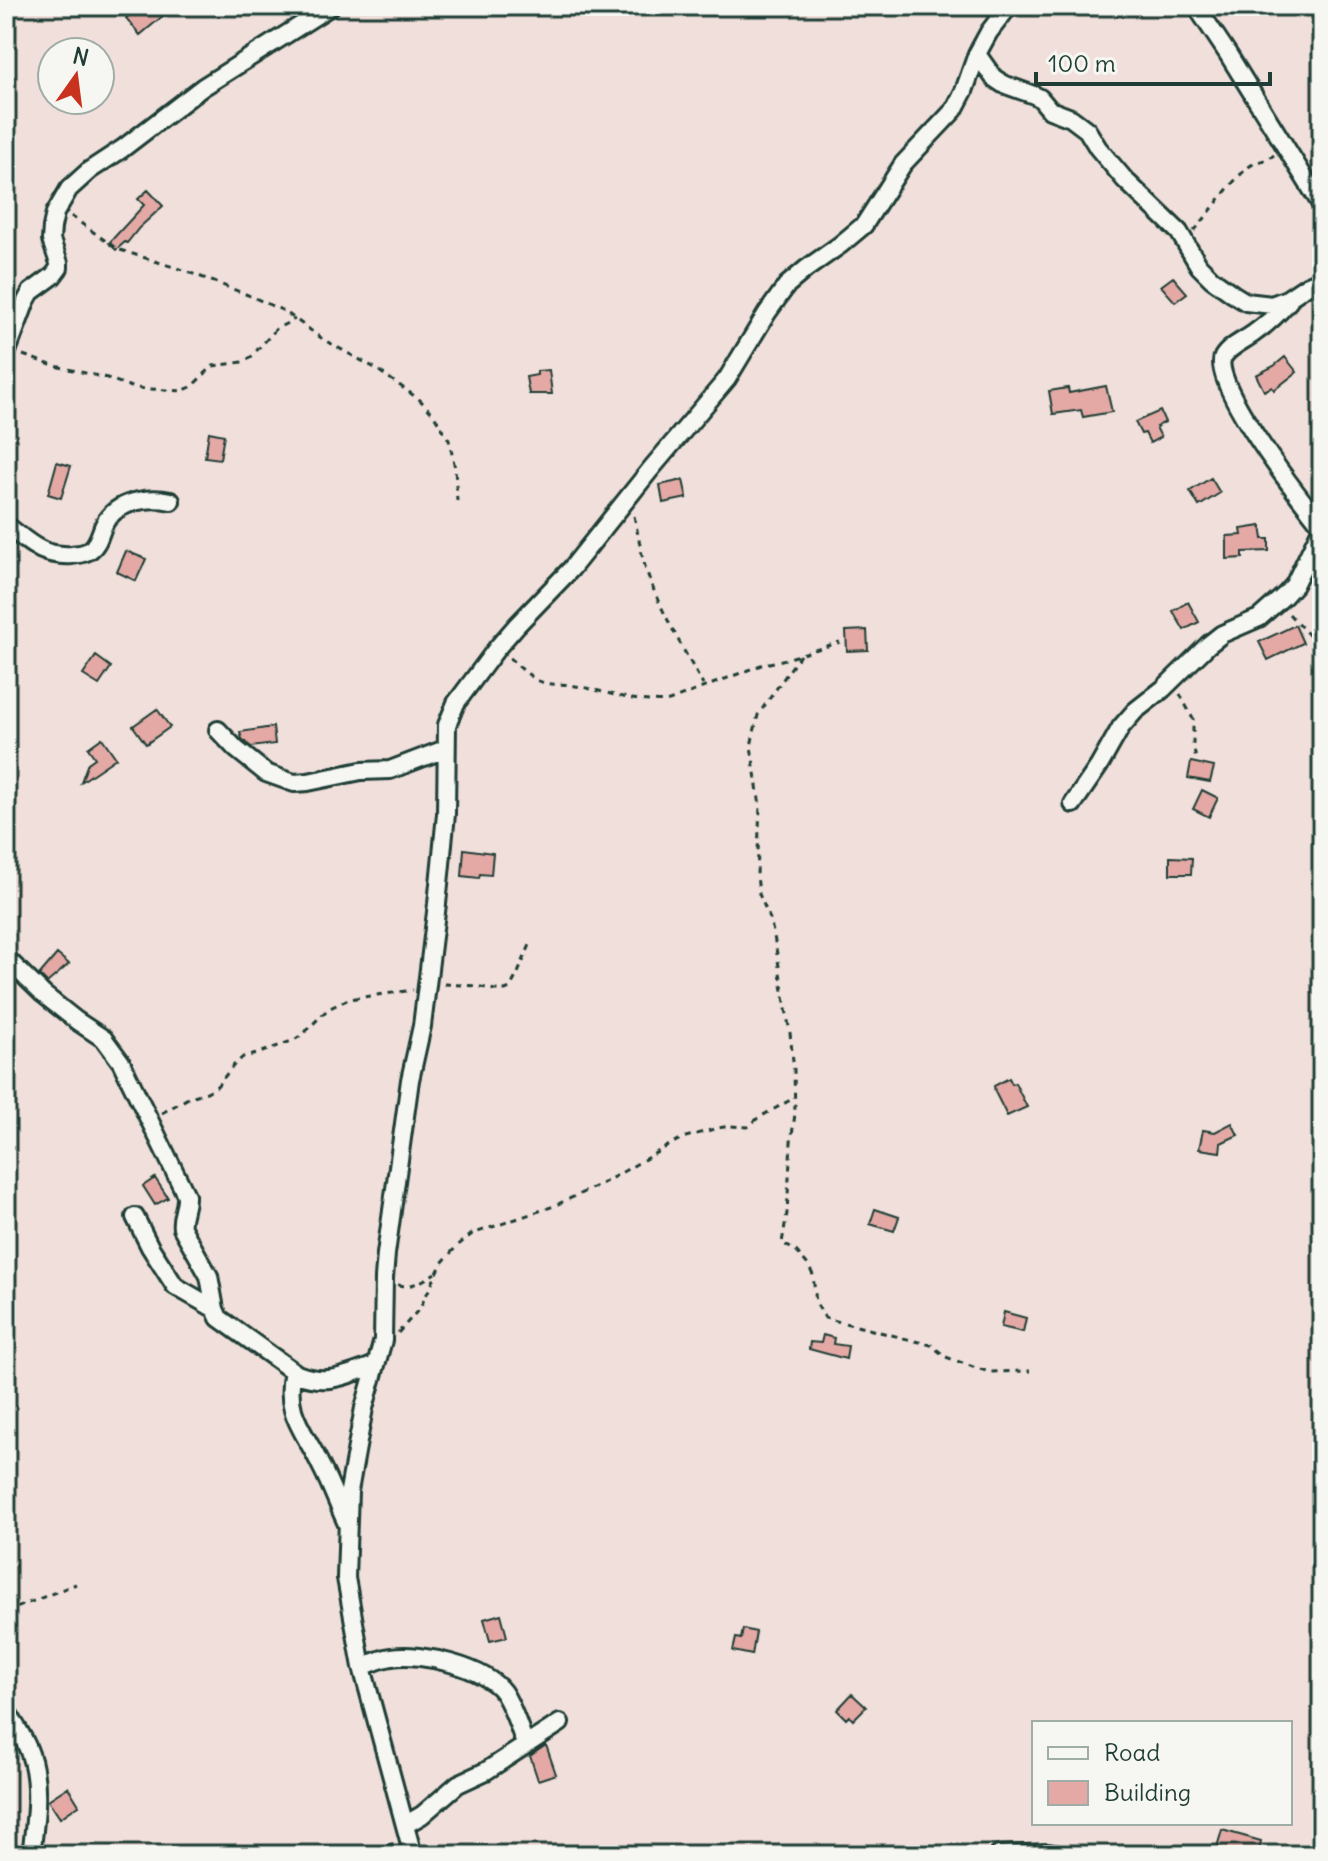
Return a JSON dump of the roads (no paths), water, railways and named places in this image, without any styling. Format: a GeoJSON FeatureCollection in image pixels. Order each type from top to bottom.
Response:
{"type":"FeatureCollection","features":[{"type":"Feature","properties":{"kind":"street"},"geometry":{"type":"LineString","coordinates":[[7,351],[31,292],[59,268],[51,240],[55,213],[69,189],[203,87],[331,6]]}},
{"type":"Feature","properties":{"kind":"street"},"geometry":{"type":"LineString","coordinates":[[413,1855],[352,1619],[346,1578],[347,1526],[355,1447],[383,1340],[384,1278],[437,904],[446,814],[447,725],[456,703],[495,652],[571,569],[727,379],[787,285],[864,225],[903,164],[954,110],[977,54],[1009,6]]}},
{"type":"Feature","properties":{"kind":"street"},"geometry":{"type":"LineString","coordinates":[[1196,6],[1322,206]]}},
{"type":"Feature","properties":{"kind":"street"},"geometry":{"type":"LineString","coordinates":[[977,54],[994,78],[1040,98],[1050,110],[1071,118],[1087,130],[1125,180],[1179,232],[1199,266],[1212,279],[1246,302],[1272,305],[1322,279]]}},
{"type":"Feature","properties":{"kind":"street"},"geometry":{"type":"LineString","coordinates":[[1073,804],[1135,711],[1172,680],[1194,656],[1222,634],[1259,618],[1294,585],[1322,526],[1261,444],[1238,406],[1221,366],[1223,357],[1229,351],[1283,308],[1295,293]]}},
{"type":"Feature","properties":{"kind":"street"},"geometry":{"type":"LineString","coordinates":[[6,525],[39,550],[74,555],[93,547],[103,524],[112,513],[147,499],[171,501]]}},
{"type":"Feature","properties":{"kind":"street"},"geometry":{"type":"LineString","coordinates":[[218,730],[266,773],[294,783],[361,771],[390,770],[445,749]]}},
{"type":"Feature","properties":{"kind":"street"},"geometry":{"type":"LineString","coordinates":[[6,958],[43,994],[104,1039],[121,1062],[186,1195],[182,1228],[209,1276],[219,1318],[293,1371],[311,1380],[326,1381],[376,1365]]}},
{"type":"Feature","properties":{"kind":"street"},"geometry":{"type":"LineString","coordinates":[[135,1217],[175,1286],[215,1309]]}},
{"type":"Feature","properties":{"kind":"street"},"geometry":{"type":"LineString","coordinates":[[293,1371],[290,1392],[295,1419],[321,1465],[347,1526]]}},
{"type":"Feature","properties":{"kind":"street"},"geometry":{"type":"LineString","coordinates":[[362,1667],[390,1657],[409,1656],[441,1661],[475,1672],[496,1684],[503,1693],[525,1744]]}},
{"type":"Feature","properties":{"kind":"street"},"geometry":{"type":"LineString","coordinates":[[6,1710],[22,1734],[34,1768],[36,1796],[31,1855]]}},
{"type":"Feature","properties":{"kind":"street"},"geometry":{"type":"LineString","coordinates":[[407,1831],[458,1784],[486,1771],[560,1723]]}},
{"type":"Feature","properties":{"kind":"street"},"geometry":{"type":"LineString","coordinates":[[999,1855],[1061,1855]]}}]}
